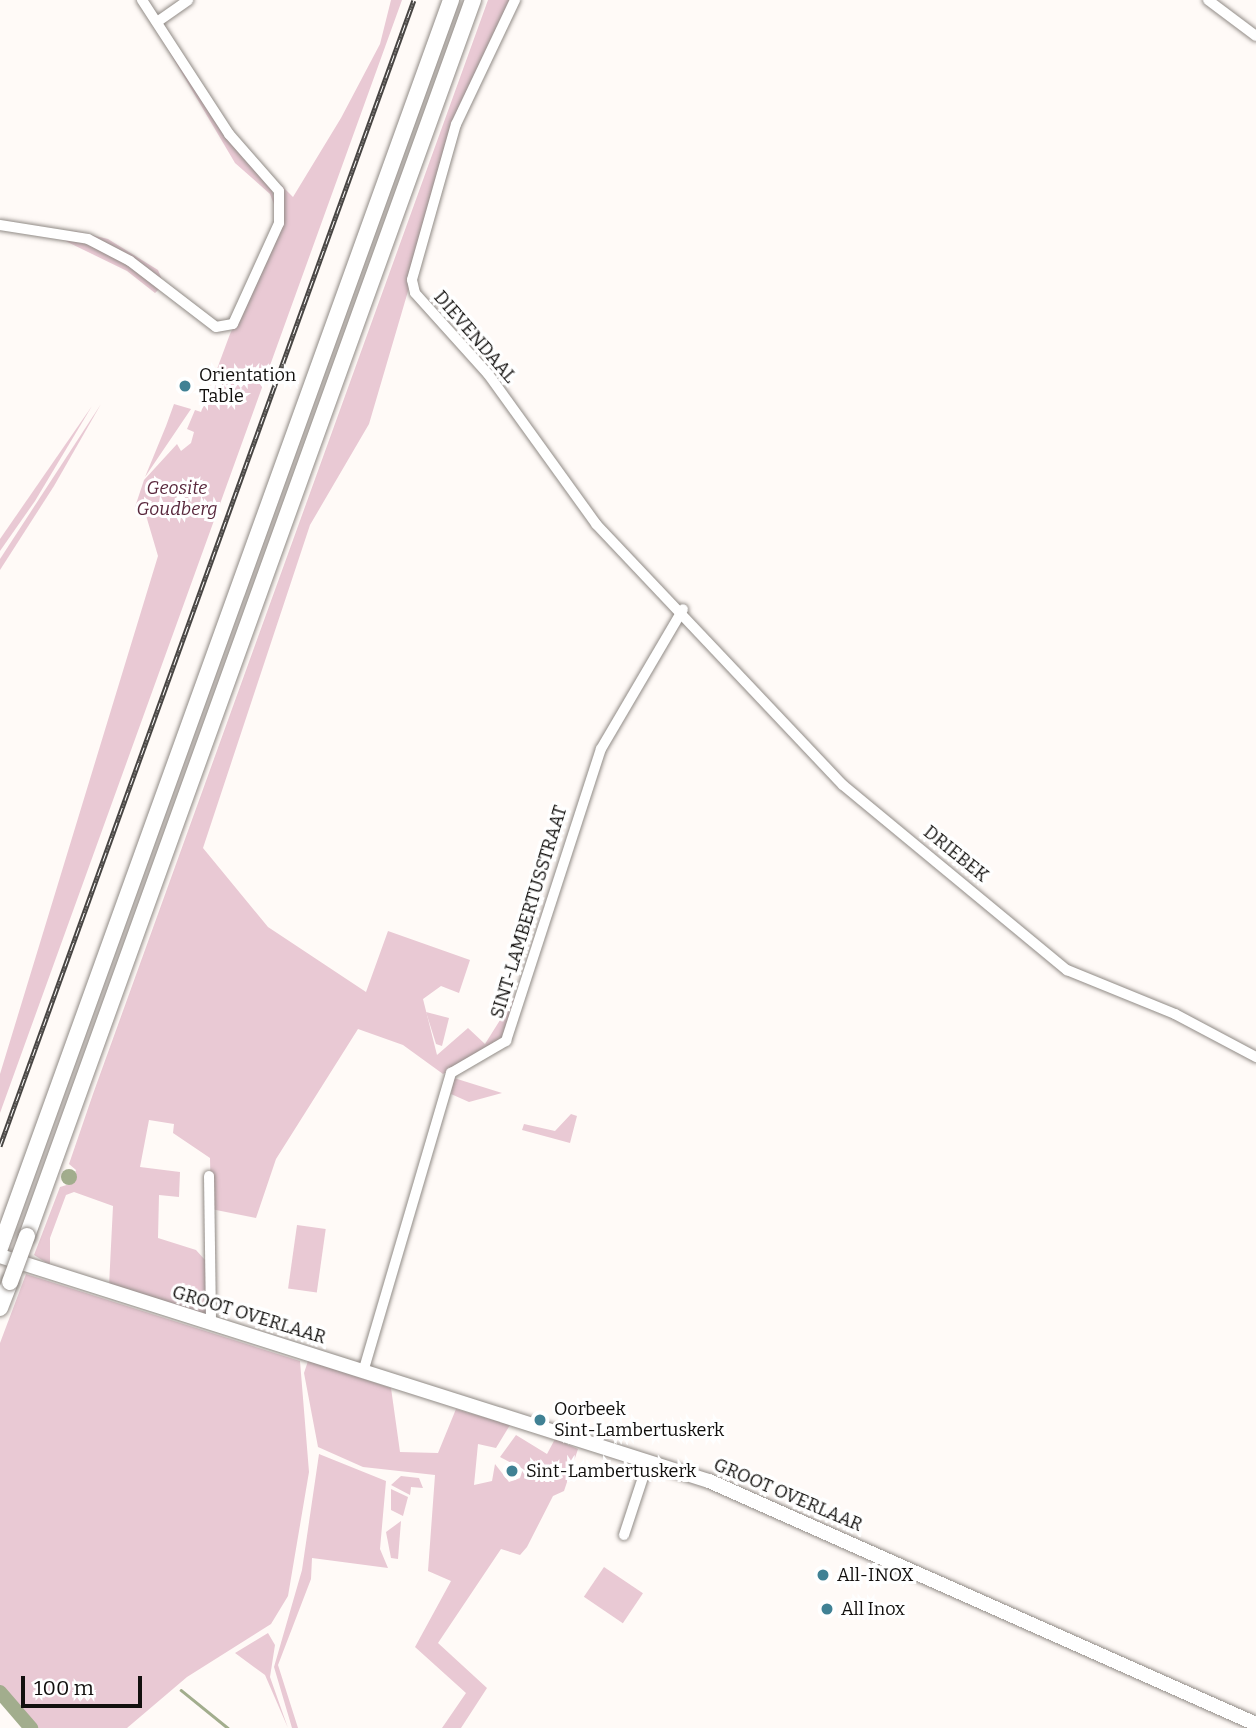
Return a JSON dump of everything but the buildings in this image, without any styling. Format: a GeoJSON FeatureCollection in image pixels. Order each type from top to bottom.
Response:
{"type":"FeatureCollection","features":[{"type":"Feature","properties":{"kind":"highway"},"geometry":{"type":"LineString","coordinates":[[2,1254],[7,1229],[451,0]]}},
{"type":"Feature","properties":{"kind":"highway"},"geometry":{"type":"LineString","coordinates":[[0,1308],[473,0]]}},
{"type":"Feature","properties":{"kind":"main road","name":"GROOT OVERLAAR"},"geometry":{"type":"LineString","coordinates":[[2,1254],[753,1498],[1256,1724]]}},
{"type":"Feature","properties":{"kind":"street"},"geometry":{"type":"LineString","coordinates":[[0,225],[88,239],[130,261],[221,329],[233,324],[282,205],[274,179],[229,134],[142,0]]}},
{"type":"Feature","properties":{"kind":"street"},"geometry":{"type":"LineString","coordinates":[[157,22],[188,0]]}},
{"type":"Feature","properties":{"kind":"street","name":"DIEVENDAAL"},"geometry":{"type":"LineString","coordinates":[[515,0],[456,124],[413,288],[488,374],[596,524],[683,609]]}},
{"type":"Feature","properties":{"kind":"street"},"geometry":{"type":"LineString","coordinates":[[1208,0],[1256,36]]}},
{"type":"Feature","properties":{"kind":"street","name":"DRIEBEK"},"geometry":{"type":"LineString","coordinates":[[683,609],[843,785],[1052,959],[1256,1057]]}},
{"type":"Feature","properties":{"kind":"street","name":"SINT-LAMBERTUSSTRAAT"},"geometry":{"type":"LineString","coordinates":[[363,1372],[451,1073],[506,1041],[601,749],[683,609]]}},
{"type":"Feature","properties":{"kind":"street"},"geometry":{"type":"LineString","coordinates":[[209,1176],[211,1324]]}},
{"type":"Feature","properties":{"kind":"street"},"geometry":{"type":"LineString","coordinates":[[624,1535],[648,1462]]}},
{"type":"Feature","properties":{"kind":"green space","name":"Geosite Goudberg"},"geometry":{"type":"Polygon","coordinates":[[[391,0],[402,0],[0,1113],[0,1074],[158,556],[145,512],[135,507],[144,480],[177,444],[181,451],[191,443],[194,432],[187,429],[195,410],[201,412],[230,334],[281,228],[282,186],[293,197],[341,118],[380,44],[391,0]]]}},
{"type":"Feature","properties":{"kind":"green space"},"geometry":{"type":"Polygon","coordinates":[[[488,0],[512,0],[463,104],[369,424],[310,525],[203,848],[268,927],[366,992],[388,931],[470,960],[459,993],[441,986],[423,999],[437,1055],[468,1028],[485,1044],[522,985],[505,1039],[443,1074],[403,1045],[358,1029],[276,1159],[256,1218],[211,1209],[210,1158],[173,1133],[174,1124],[149,1120],[140,1167],[180,1172],[179,1197],[159,1195],[158,1238],[196,1250],[205,1260],[209,1316],[109,1286],[113,1206],[74,1192],[66,1195],[50,1238],[50,1265],[34,1255],[60,1187],[73,1183],[76,1170],[69,1164],[93,1094],[488,0]]]}},
{"type":"Feature","properties":{"kind":"green space"},"geometry":{"type":"Polygon","coordinates":[[[144,9],[243,158],[269,179],[278,215],[270,194],[235,163],[144,9]]]}},
{"type":"Feature","properties":{"kind":"green space"},"geometry":{"type":"Polygon","coordinates":[[[70,230],[108,239],[158,270],[163,282],[105,243],[70,230]]]}},
{"type":"Feature","properties":{"kind":"green space"},"geometry":{"type":"Polygon","coordinates":[[[49,233],[105,250],[161,287],[155,293],[127,271],[49,233]]]}},
{"type":"Feature","properties":{"kind":"green space"},"geometry":{"type":"Polygon","coordinates":[[[101,404],[54,486],[0,570],[0,559],[101,404]]]}},
{"type":"Feature","properties":{"kind":"green space"},"geometry":{"type":"Polygon","coordinates":[[[174,404],[191,409],[145,477],[166,426],[174,404]]]}},
{"type":"Feature","properties":{"kind":"green space"},"geometry":{"type":"Polygon","coordinates":[[[92,406],[35,501],[0,551],[0,539],[92,406]]]}},
{"type":"Feature","properties":{"kind":"green space"},"geometry":{"type":"Polygon","coordinates":[[[426,1012],[449,1018],[442,1046],[436,1044],[426,1012]]]}},
{"type":"Feature","properties":{"kind":"green space"},"geometry":{"type":"Polygon","coordinates":[[[454,1078],[502,1093],[469,1102],[451,1094],[454,1078]]]}},
{"type":"Feature","properties":{"kind":"green space"},"geometry":{"type":"Polygon","coordinates":[[[571,1114],[577,1116],[570,1143],[522,1130],[524,1124],[555,1131],[571,1114]]]}},
{"type":"Feature","properties":{"kind":"green space"},"geometry":{"type":"Polygon","coordinates":[[[297,1225],[326,1229],[317,1292],[288,1288],[297,1225]]]}},
{"type":"Feature","properties":{"kind":"green space"},"geometry":{"type":"Polygon","coordinates":[[[26,1274],[300,1361],[309,1472],[288,1596],[271,1624],[187,1677],[127,1728],[37,1728],[0,1685],[0,1343],[26,1274]]]}},
{"type":"Feature","properties":{"kind":"green space"},"geometry":{"type":"Polygon","coordinates":[[[308,1361],[391,1388],[400,1452],[438,1453],[456,1409],[510,1425],[496,1448],[478,1444],[474,1485],[492,1481],[495,1464],[509,1482],[520,1478],[523,1469],[500,1457],[516,1435],[547,1454],[555,1439],[578,1449],[564,1491],[553,1496],[527,1547],[520,1555],[501,1549],[438,1643],[487,1688],[461,1728],[442,1728],[466,1693],[415,1647],[451,1581],[428,1571],[435,1475],[363,1467],[318,1447],[304,1373],[308,1361]]]}},
{"type":"Feature","properties":{"kind":"green space"},"geometry":{"type":"Polygon","coordinates":[[[319,1454],[386,1481],[380,1549],[388,1568],[312,1558],[311,1579],[278,1665],[298,1728],[292,1728],[274,1667],[302,1570],[319,1454]]]}},
{"type":"Feature","properties":{"kind":"green space"},"geometry":{"type":"Polygon","coordinates":[[[401,1476],[419,1478],[423,1488],[411,1487],[410,1495],[391,1485],[401,1476]]]}},
{"type":"Feature","properties":{"kind":"green space"},"geometry":{"type":"Polygon","coordinates":[[[391,1489],[408,1497],[403,1516],[391,1510],[391,1489]]]}},
{"type":"Feature","properties":{"kind":"green space"},"geometry":{"type":"Polygon","coordinates":[[[401,1521],[398,1559],[391,1558],[386,1532],[401,1521]]]}},
{"type":"Feature","properties":{"kind":"green space"},"geometry":{"type":"Polygon","coordinates":[[[604,1567],[643,1593],[623,1623],[584,1597],[604,1567]]]}},
{"type":"Feature","properties":{"kind":"green space"},"geometry":{"type":"Polygon","coordinates":[[[268,1633],[275,1645],[270,1677],[288,1728],[265,1675],[235,1653],[268,1633]]]}},
{"type":"Feature","properties":{"kind":"shaded area"},"geometry":{"type":"Polygon","coordinates":[[[66,1169],[72,1169],[77,1177],[75,1183],[66,1185],[61,1180],[61,1174],[66,1169]]]}},
{"type":"Feature","properties":{"kind":"waterway"},"geometry":{"type":"LineString","coordinates":[[181,1690],[228,1728]]}},
{"type":"Feature","properties":{"kind":"waterway"},"geometry":{"type":"LineString","coordinates":[[0,1692],[31,1728]]}},
{"type":"Feature","properties":{"kind":"railway"},"geometry":{"type":"LineString","coordinates":[[0,1146],[414,0]]}},
{"type":"Feature","properties":{"kind":"place","name":"Orientation Table"},"geometry":{"type":"Point","coordinates":[185,386]}},
{"type":"Feature","properties":{"kind":"place","name":"Oorbeek Sint-Lambertuskerk"},"geometry":{"type":"Point","coordinates":[540,1420]}},
{"type":"Feature","properties":{"kind":"place","name":"Sint-Lambertuskerk"},"geometry":{"type":"Point","coordinates":[512,1471]}},
{"type":"Feature","properties":{"kind":"place","name":"All-INOX"},"geometry":{"type":"Point","coordinates":[823,1575]}},
{"type":"Feature","properties":{"kind":"place","name":"All Inox"},"geometry":{"type":"Point","coordinates":[827,1609]}}]}
